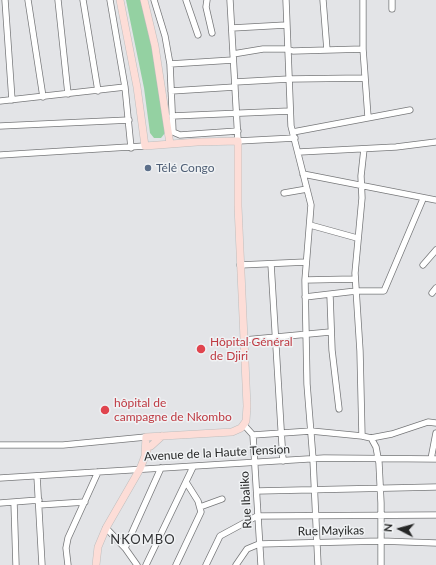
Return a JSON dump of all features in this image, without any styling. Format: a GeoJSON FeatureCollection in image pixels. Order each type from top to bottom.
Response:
{"type":"FeatureCollection","features":[{"type":"Feature","properties":{"kind":"main road"},"geometry":{"type":"LineString","coordinates":[[96,565],[98,547],[106,528],[140,469],[145,454],[147,441],[162,436],[232,432],[244,425],[248,406],[240,266],[238,141],[145,146],[137,87],[120,0]]}},
{"type":"Feature","properties":{"kind":"main road"},"geometry":{"type":"LineString","coordinates":[[144,0],[155,46],[170,144]]}},
{"type":"Feature","properties":{"kind":"street"},"geometry":{"type":"LineString","coordinates":[[5,0],[12,100]]}},
{"type":"Feature","properties":{"kind":"street"},"geometry":{"type":"LineString","coordinates":[[28,0],[43,97]]}},
{"type":"Feature","properties":{"kind":"street"},"geometry":{"type":"LineString","coordinates":[[58,0],[68,94]]}},
{"type":"Feature","properties":{"kind":"street"},"geometry":{"type":"LineString","coordinates":[[82,0],[98,91]]}},
{"type":"Feature","properties":{"kind":"street"},"geometry":{"type":"LineString","coordinates":[[110,0],[130,120],[131,148]]}},
{"type":"Feature","properties":{"kind":"street"},"geometry":{"type":"LineString","coordinates":[[154,0],[165,36],[170,64],[172,131],[177,135],[238,131]]}},
{"type":"Feature","properties":{"kind":"street"},"geometry":{"type":"LineString","coordinates":[[186,0],[198,35]]}},
{"type":"Feature","properties":{"kind":"street"},"geometry":{"type":"LineString","coordinates":[[207,0],[206,7],[212,33]]}},
{"type":"Feature","properties":{"kind":"street"},"geometry":{"type":"LineString","coordinates":[[235,0],[230,0],[238,114],[238,141],[295,138]]}},
{"type":"Feature","properties":{"kind":"street"},"geometry":{"type":"LineString","coordinates":[[286,0],[287,49],[292,132],[299,152],[311,205],[306,262],[305,297],[307,384],[313,459],[318,565]]}},
{"type":"Feature","properties":{"kind":"street"},"geometry":{"type":"LineString","coordinates":[[323,0],[327,50]]}},
{"type":"Feature","properties":{"kind":"street"},"geometry":{"type":"LineString","coordinates":[[363,0],[363,49],[368,117]]}},
{"type":"Feature","properties":{"kind":"street"},"geometry":{"type":"LineString","coordinates":[[392,0],[392,9]]}},
{"type":"Feature","properties":{"kind":"street"},"geometry":{"type":"LineString","coordinates":[[232,28],[286,24]]}},
{"type":"Feature","properties":{"kind":"street"},"geometry":{"type":"LineString","coordinates":[[170,64],[233,57],[249,51],[287,49],[293,51],[363,49]]}},
{"type":"Feature","properties":{"kind":"street"},"geometry":{"type":"LineString","coordinates":[[171,91],[289,79],[365,78]]}},
{"type":"Feature","properties":{"kind":"street"},"geometry":{"type":"LineString","coordinates":[[0,101],[125,87]]}},
{"type":"Feature","properties":{"kind":"street"},"geometry":{"type":"LineString","coordinates":[[292,132],[410,110]]}},
{"type":"Feature","properties":{"kind":"street"},"geometry":{"type":"LineString","coordinates":[[172,116],[290,111]]}},
{"type":"Feature","properties":{"kind":"street"},"geometry":{"type":"LineString","coordinates":[[0,126],[130,120]]}},
{"type":"Feature","properties":{"kind":"street"},"geometry":{"type":"LineString","coordinates":[[299,152],[423,145],[436,142]]}},
{"type":"Feature","properties":{"kind":"street"},"geometry":{"type":"LineString","coordinates":[[0,155],[145,146]]}},
{"type":"Feature","properties":{"kind":"street"},"geometry":{"type":"LineString","coordinates":[[362,436],[355,279],[357,238],[362,198],[361,186],[364,149]]}},
{"type":"Feature","properties":{"kind":"street"},"geometry":{"type":"LineString","coordinates":[[303,174],[423,199],[436,200]]}},
{"type":"Feature","properties":{"kind":"street"},"geometry":{"type":"LineString","coordinates":[[284,193],[307,189]]}},
{"type":"Feature","properties":{"kind":"street"},"geometry":{"type":"LineString","coordinates":[[305,297],[356,291],[384,291],[423,199]]}},
{"type":"Feature","properties":{"kind":"street"},"geometry":{"type":"LineString","coordinates":[[310,226],[357,238]]}},
{"type":"Feature","properties":{"kind":"street"},"geometry":{"type":"LineString","coordinates":[[423,265],[436,250]]}},
{"type":"Feature","properties":{"kind":"street"},"geometry":{"type":"LineString","coordinates":[[240,266],[306,262]]}},
{"type":"Feature","properties":{"kind":"street"},"geometry":{"type":"LineString","coordinates":[[271,264],[283,461]]}},
{"type":"Feature","properties":{"kind":"street"},"geometry":{"type":"LineString","coordinates":[[305,280],[355,279]]}},
{"type":"Feature","properties":{"kind":"street"},"geometry":{"type":"LineString","coordinates":[[330,295],[330,332],[339,410]]}},
{"type":"Feature","properties":{"kind":"street"},"geometry":{"type":"LineString","coordinates":[[244,340],[306,333],[330,332]]}},
{"type":"Feature","properties":{"kind":"street"},"geometry":{"type":"LineString","coordinates":[[244,425],[254,435],[311,431],[371,438],[392,434],[428,422],[436,423]]}},
{"type":"Feature","properties":{"kind":"street"},"geometry":{"type":"LineString","coordinates":[[433,459],[436,433]]}},
{"type":"Feature","properties":{"kind":"street","name":"Rue Ibaliko"},"geometry":{"type":"LineString","coordinates":[[254,435],[257,516],[261,565]]}},
{"type":"Feature","properties":{"kind":"street"},"geometry":{"type":"LineString","coordinates":[[371,438],[376,447],[378,458],[381,514],[381,565]]}},
{"type":"Feature","properties":{"kind":"street"},"geometry":{"type":"LineString","coordinates":[[0,445],[63,445],[147,441]]}},
{"type":"Feature","properties":{"kind":"street","name":"Avenue de la Haute Tension"},"geometry":{"type":"LineString","coordinates":[[0,478],[313,459],[433,459]]}},
{"type":"Feature","properties":{"kind":"street"},"geometry":{"type":"LineString","coordinates":[[146,565],[193,467]]}},
{"type":"Feature","properties":{"kind":"street"},"geometry":{"type":"LineString","coordinates":[[125,548],[161,468]]}},
{"type":"Feature","properties":{"kind":"street"},"geometry":{"type":"LineString","coordinates":[[68,565],[66,548],[68,538],[98,472]]}},
{"type":"Feature","properties":{"kind":"street"},"geometry":{"type":"LineString","coordinates":[[37,476],[42,565]]}},
{"type":"Feature","properties":{"kind":"street"},"geometry":{"type":"LineString","coordinates":[[176,565],[198,519],[200,507],[186,482]]}},
{"type":"Feature","properties":{"kind":"street"},"geometry":{"type":"LineString","coordinates":[[257,491],[314,488],[436,487]]}},
{"type":"Feature","properties":{"kind":"street"},"geometry":{"type":"LineString","coordinates":[[200,507],[222,499]]}},
{"type":"Feature","properties":{"kind":"street"},"geometry":{"type":"LineString","coordinates":[[14,502],[16,565]]}},
{"type":"Feature","properties":{"kind":"street"},"geometry":{"type":"LineString","coordinates":[[0,503],[85,502]]}},
{"type":"Feature","properties":{"kind":"street"},"geometry":{"type":"LineString","coordinates":[[206,565],[220,536],[257,516],[381,514],[436,515]]}},
{"type":"Feature","properties":{"kind":"street"},"geometry":{"type":"LineString","coordinates":[[106,528],[125,548],[137,565]]}},
{"type":"Feature","properties":{"kind":"street","name":"Rue Mayikas"},"geometry":{"type":"LineString","coordinates":[[259,544],[381,541],[436,543]]}},
{"type":"Feature","properties":{"kind":"street"},"geometry":{"type":"LineString","coordinates":[[236,565],[247,549],[259,544]]}},
{"type":"Feature","properties":{"kind":"green space"},"geometry":{"type":"Polygon","coordinates":[[[126,0],[142,0],[152,45],[165,133],[161,138],[154,138],[150,133],[144,88],[126,0]]]}},
{"type":"Feature","properties":{"kind":"place","name":"Télé Congo"},"geometry":{"type":"Point","coordinates":[148,168]}},
{"type":"Feature","properties":{"kind":"place","name":"Hôpital Général de Djiri"},"geometry":{"type":"Point","coordinates":[201,349]}},
{"type":"Feature","properties":{"kind":"place","name":"hôpital de campagne de Nkombo"},"geometry":{"type":"Point","coordinates":[105,410]}},
{"type":"Feature","properties":{"kind":"district","name":"NKOMBO"},"geometry":{"type":"Point","coordinates":[143,540]}}]}
